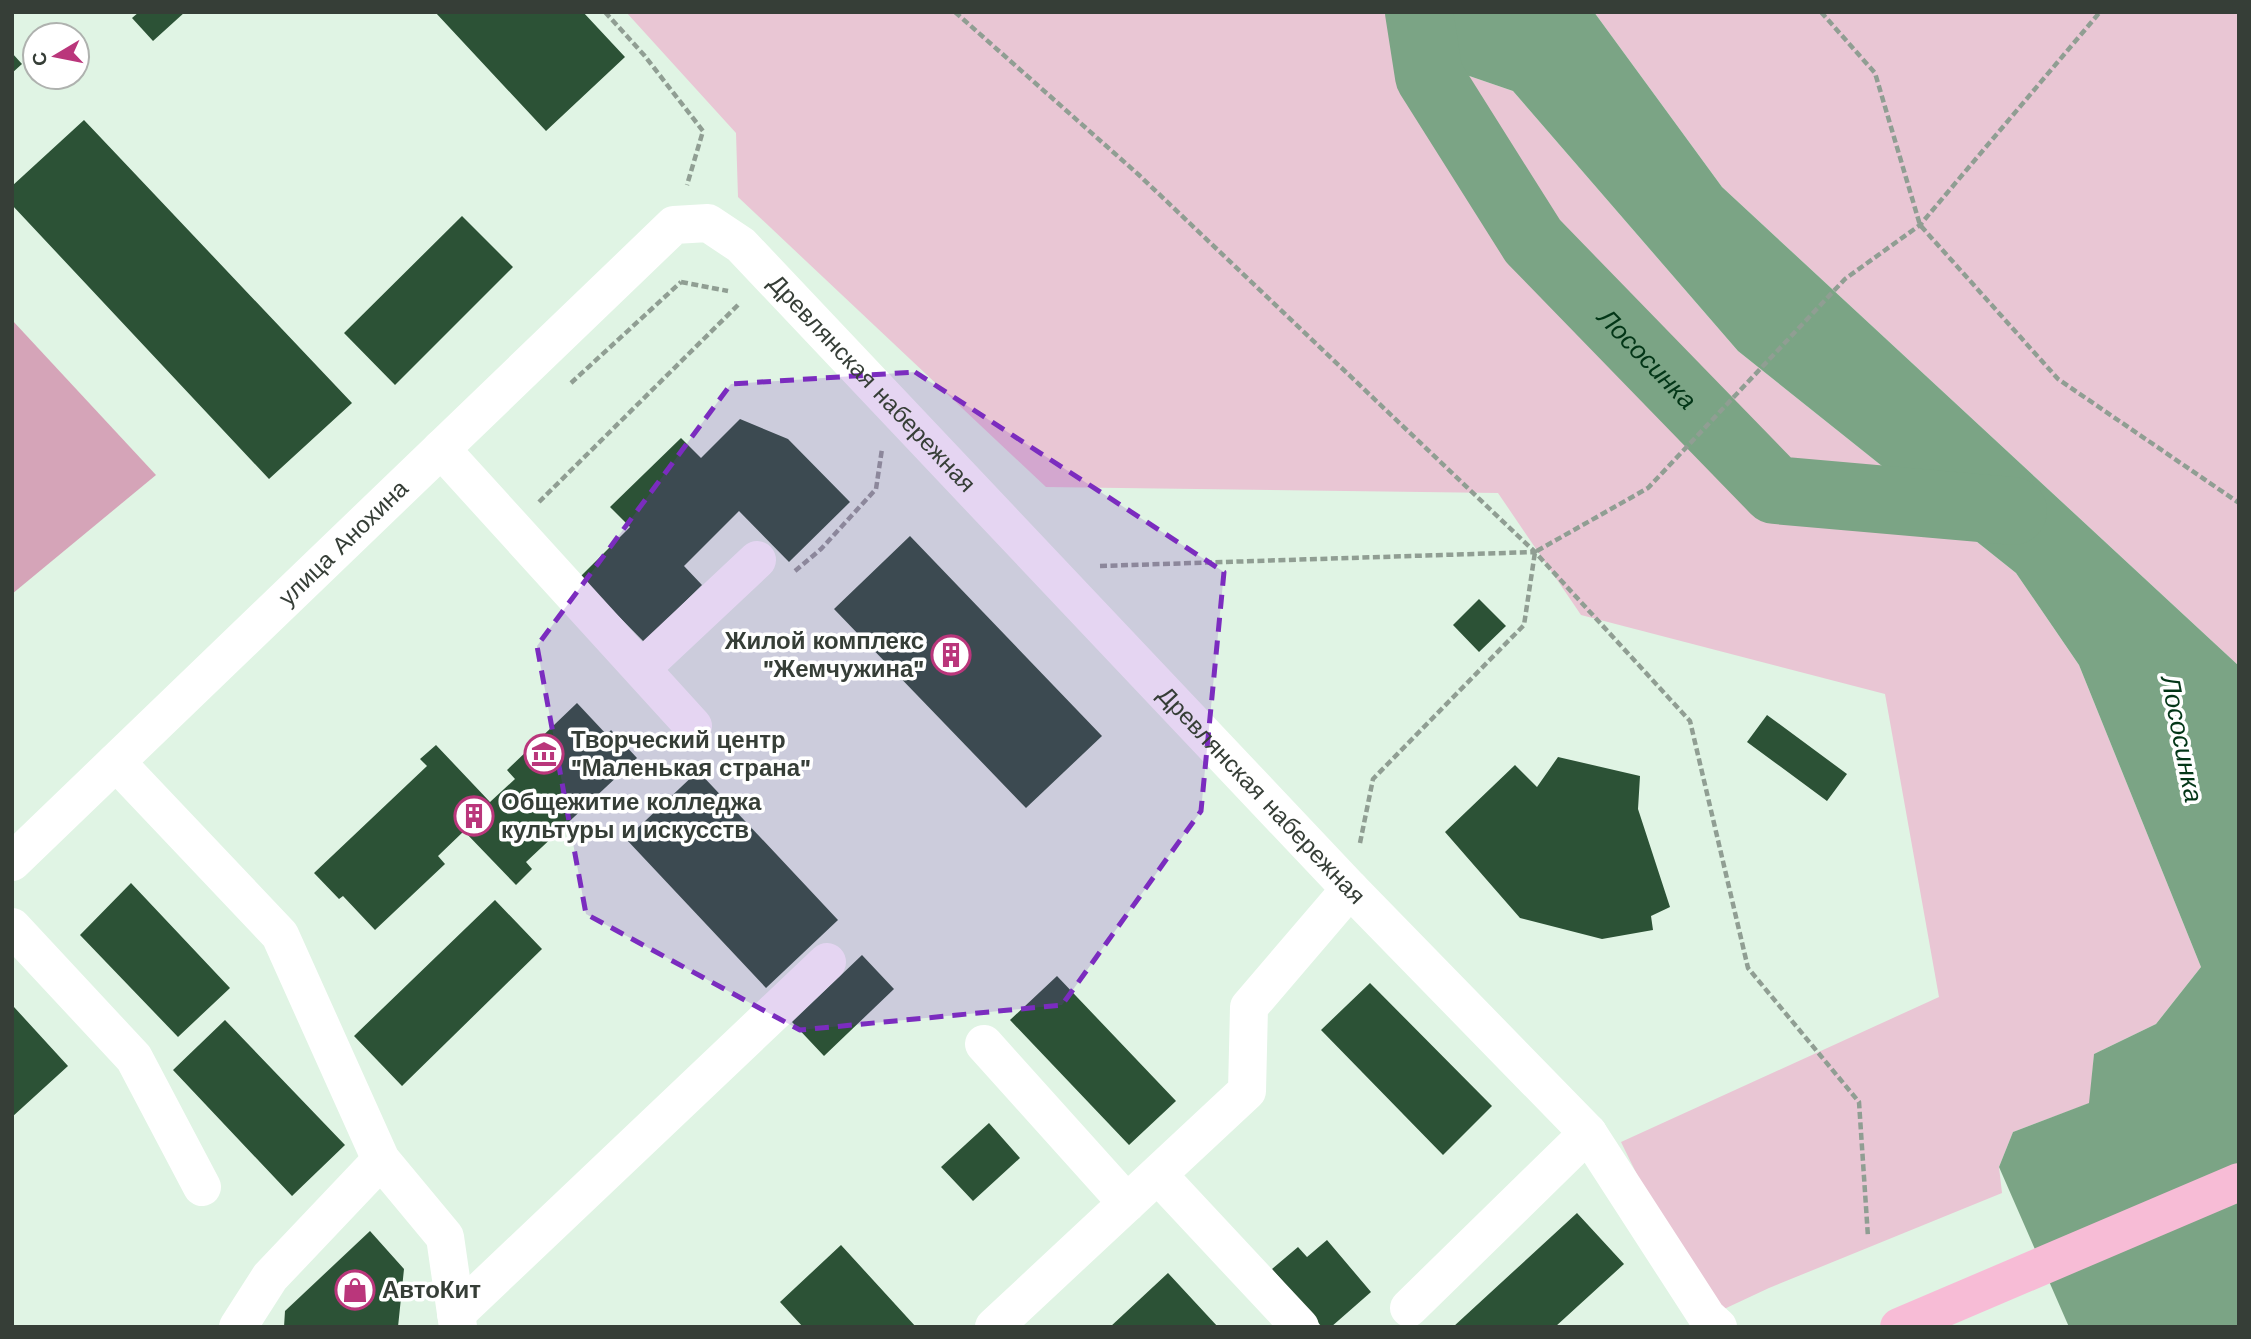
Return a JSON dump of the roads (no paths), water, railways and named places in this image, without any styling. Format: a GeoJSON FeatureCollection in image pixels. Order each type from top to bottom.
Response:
{"type":"FeatureCollection","features":[{"type":"Feature","properties":{"kind":"main road"},"geometry":{"type":"LineString","coordinates":[[1914,1320],[2239,1182]]}},
{"type":"Feature","properties":{"kind":"street","name":"Древлянская набережная"},"geometry":{"type":"LineString","coordinates":[[674,225],[708,223],[741,245],[1350,888],[1588,1133],[1707,1317],[1718,1327]]}},
{"type":"Feature","properties":{"kind":"street","name":"улица Анохина"},"geometry":{"type":"LineString","coordinates":[[12,862],[674,225]]}},
{"type":"Feature","properties":{"kind":"street"},"geometry":{"type":"LineString","coordinates":[[441,449],[693,726]]}},
{"type":"Feature","properties":{"kind":"street"},"geometry":{"type":"LineString","coordinates":[[642,668],[757,560]]}},
{"type":"Feature","properties":{"kind":"street"},"geometry":{"type":"LineString","coordinates":[[116,762],[280,935],[381,1160],[445,1237],[457,1321]]}},
{"type":"Feature","properties":{"kind":"street"},"geometry":{"type":"LineString","coordinates":[[994,1327],[1248,1091],[1249,1007],[1350,888]]}},
{"type":"Feature","properties":{"kind":"street"},"geometry":{"type":"LineString","coordinates":[[12,927],[134,1058],[202,1187]]}},
{"type":"Feature","properties":{"kind":"street"},"geometry":{"type":"LineString","coordinates":[[457,1321],[827,962]]}},
{"type":"Feature","properties":{"kind":"street"},"geometry":{"type":"LineString","coordinates":[[984,1044],[1127,1203]]}},
{"type":"Feature","properties":{"kind":"street"},"geometry":{"type":"LineString","coordinates":[[1409,1308],[1588,1133]]}},
{"type":"Feature","properties":{"kind":"street"},"geometry":{"type":"LineString","coordinates":[[239,1327],[270,1277],[381,1160]]}},
{"type":"Feature","properties":{"kind":"street"},"geometry":{"type":"LineString","coordinates":[[1158,1175],[1300,1327]]}},
{"type":"Feature","properties":{"kind":"water"},"geometry":{"type":"Polygon","coordinates":[[[1385,12],[1594,12],[1722,187],[2239,666],[2239,1327],[2069,1327],[1999,1167],[2013,1132],[2089,1103],[2094,1054],[2156,1024],[2201,967],[2079,665],[2016,573],[1738,351],[1513,91],[1446,68],[1429,76],[1385,12]]]}},
{"type":"Feature","properties":{"kind":"waterway","name":"Лососинка"},"geometry":{"type":"LineString","coordinates":[[1419,12],[1429,76],[1533,241],[1775,490],[2013,511]]}},
{"type":"Feature","properties":{"kind":"place","name":"Жилой комплекс \"Жемчужина\""},"geometry":{"type":"Point","coordinates":[951,655]}},
{"type":"Feature","properties":{"kind":"place","name":"Творческий центр \"Маленькая страна\""},"geometry":{"type":"Point","coordinates":[544,754]}},
{"type":"Feature","properties":{"kind":"place","name":"Общежитие колледжа культуры и искусств"},"geometry":{"type":"Point","coordinates":[474,816]}},
{"type":"Feature","properties":{"kind":"place","name":"АвтоКит"},"geometry":{"type":"Point","coordinates":[355,1290]}}]}
